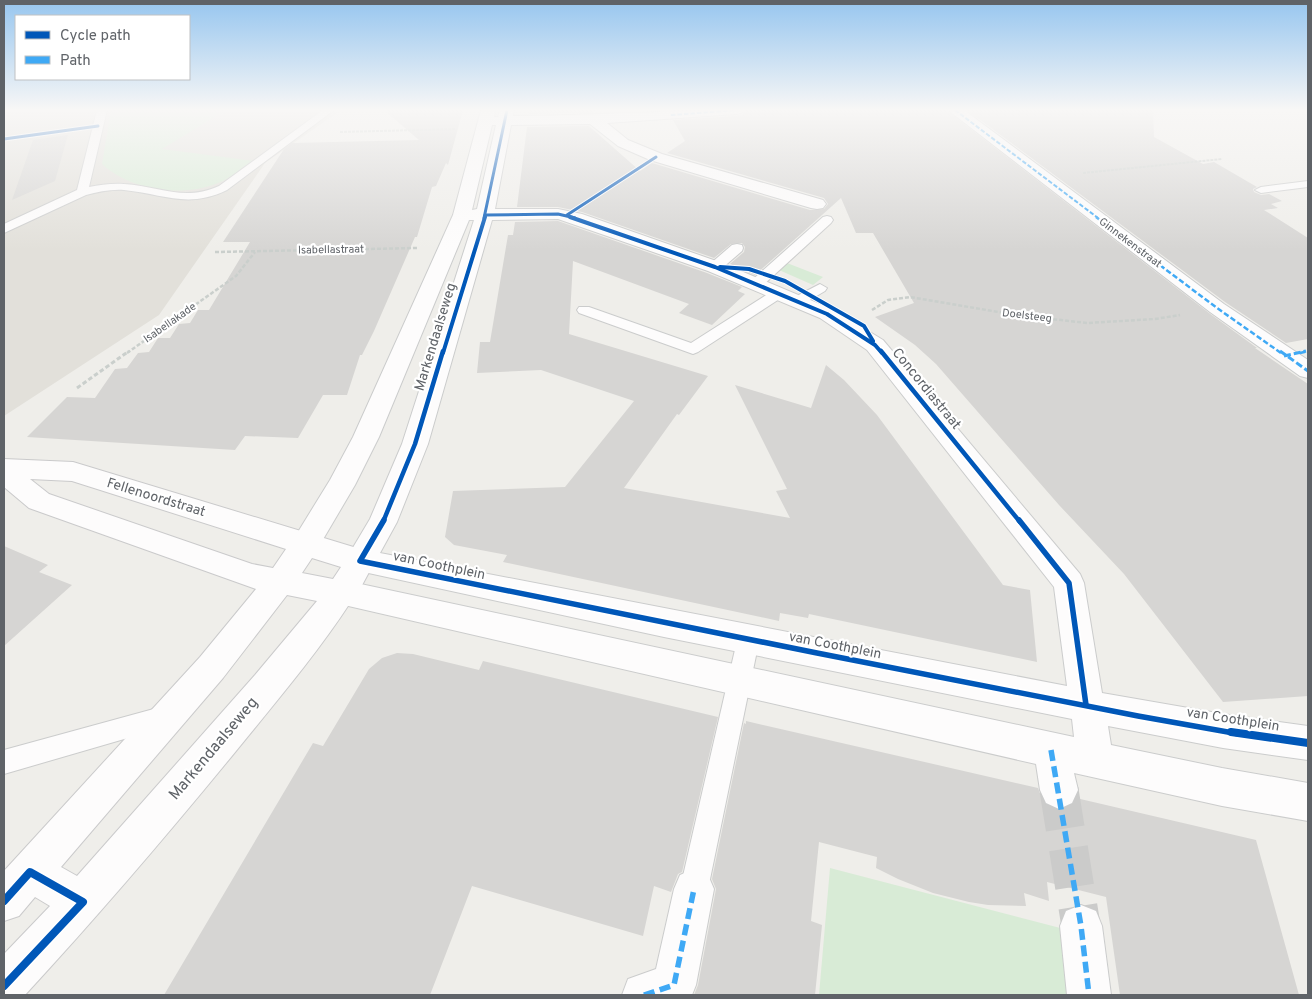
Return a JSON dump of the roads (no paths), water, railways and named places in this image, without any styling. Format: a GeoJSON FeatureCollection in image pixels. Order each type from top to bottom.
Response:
{"type":"FeatureCollection","features":[{"type":"Feature","properties":{"kind":"street","name":"Markendaalseweg"},"geometry":{"type":"LineString","coordinates":[[4,901],[170,716],[281,582],[305,545],[341,485],[366,437],[462,215],[481,157]]}},
{"type":"Feature","properties":{"kind":"street","name":"Markendaalseweg"},"geometry":{"type":"LineString","coordinates":[[4,986],[83,902],[197,770],[342,593],[383,522],[415,444],[485,215],[490,157]]}},
{"type":"Feature","properties":{"kind":"street"},"geometry":{"type":"LineString","coordinates":[[655,157],[816,204]]}},
{"type":"Feature","properties":{"kind":"street","name":"Ginnekenstraat"},"geometry":{"type":"LineString","coordinates":[[1017,157],[1217,308],[1308,371]]}},
{"type":"Feature","properties":{"kind":"street"},"geometry":{"type":"LineString","coordinates":[[462,215],[485,215]]}},
{"type":"Feature","properties":{"kind":"street","name":"Concordiastraat"},"geometry":{"type":"LineString","coordinates":[[485,215],[567,215],[716,267],[779,292],[845,326],[875,345],[894,365],[1069,583],[1095,759]]}},
{"type":"Feature","properties":{"kind":"street"},"geometry":{"type":"LineString","coordinates":[[1284,356],[1308,351]]}},
{"type":"Feature","properties":{"kind":"street","name":"Fellenoordstraat"},"geometry":{"type":"LineString","coordinates":[[4,468],[73,472],[305,545]]}},
{"type":"Feature","properties":{"kind":"street"},"geometry":{"type":"LineString","coordinates":[[4,472],[39,501],[251,576],[342,593],[1222,787],[1308,802]]}},
{"type":"Feature","properties":{"kind":"street"},"geometry":{"type":"LineString","coordinates":[[305,545],[360,561]]}},
{"type":"Feature","properties":{"kind":"street","name":"van Coothplein"},"geometry":{"type":"LineString","coordinates":[[360,561],[748,640],[1086,705],[1250,736],[1308,743]]}},
{"type":"Feature","properties":{"kind":"street"},"geometry":{"type":"LineString","coordinates":[[1051,750],[1059,790]]}},
{"type":"Feature","properties":{"kind":"street"},"geometry":{"type":"LineString","coordinates":[[30,872],[83,902]]}},
{"type":"Feature","properties":{"kind":"street"},"geometry":{"type":"LineString","coordinates":[[644,995],[674,985],[694,889]]}},
{"type":"Feature","properties":{"kind":"street"},"geometry":{"type":"LineString","coordinates":[[1081,926],[1089,995]]}},
{"type":"Feature","properties":{"kind":"lane"},"geometry":{"type":"LineString","coordinates":[[82,192],[91,157]]}},
{"type":"Feature","properties":{"kind":"lane"},"geometry":{"type":"LineString","coordinates":[[9,227],[82,192],[121,187],[171,197],[200,197],[223,188],[266,157]]}},
{"type":"Feature","properties":{"kind":"lane"},"geometry":{"type":"LineString","coordinates":[[1261,190],[1308,184]]}},
{"type":"Feature","properties":{"kind":"lane"},"geometry":{"type":"LineString","coordinates":[[756,284],[827,220]]}},
{"type":"Feature","properties":{"kind":"lane"},"geometry":{"type":"LineString","coordinates":[[9,227],[30,229]]}},
{"type":"Feature","properties":{"kind":"lane"},"geometry":{"type":"LineString","coordinates":[[716,267],[737,248]]}},
{"type":"Feature","properties":{"kind":"lane"},"geometry":{"type":"LineString","coordinates":[[798,301],[820,288]]}},
{"type":"Feature","properties":{"kind":"lane"},"geometry":{"type":"LineString","coordinates":[[584,310],[693,349],[779,292]]}},
{"type":"Feature","properties":{"kind":"lane"},"geometry":{"type":"LineString","coordinates":[[694,889],[748,640]]}},
{"type":"Feature","properties":{"kind":"lane"},"geometry":{"type":"LineString","coordinates":[[4,762],[170,716]]}},
{"type":"Feature","properties":{"kind":"tunnel"},"geometry":{"type":"LineString","coordinates":[[1059,790],[1081,926]]}}]}
